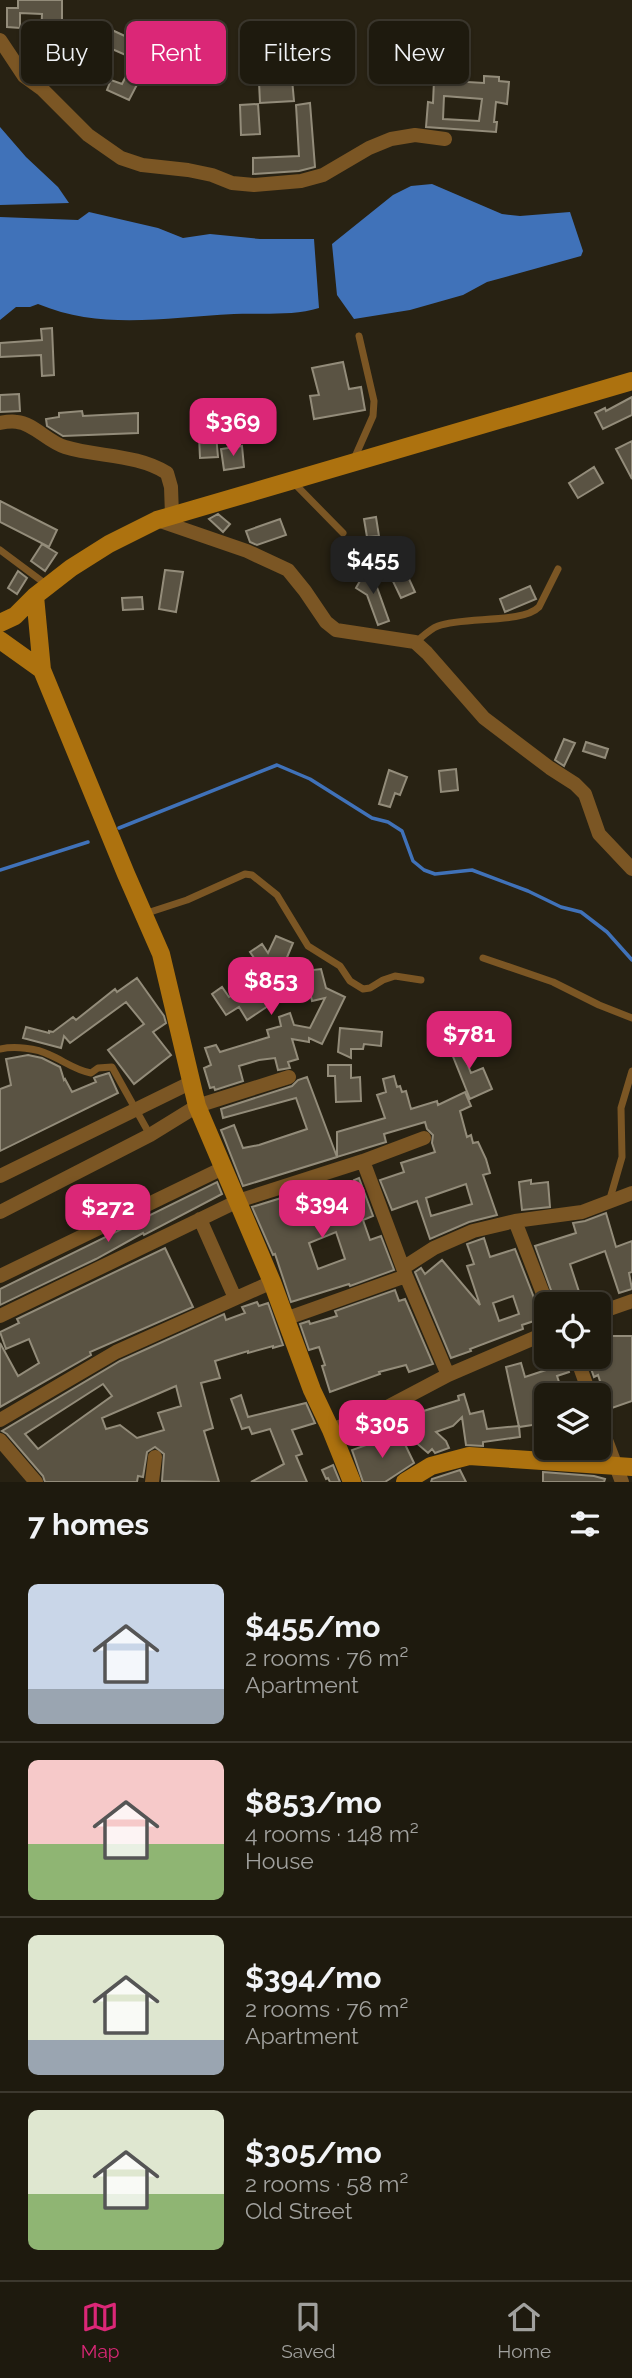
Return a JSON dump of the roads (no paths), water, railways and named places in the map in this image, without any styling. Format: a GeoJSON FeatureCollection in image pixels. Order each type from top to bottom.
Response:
{"type":"FeatureCollection","features":[{"type":"Feature","properties":{"kind":"main road"},"geometry":{"type":"LineString","coordinates":[[0,623],[15,616],[42,591],[109,544],[165,518],[632,381]]}},
{"type":"Feature","properties":{"kind":"main road"},"geometry":{"type":"LineString","coordinates":[[42,591],[43,670],[161,954],[197,1106],[272,1282],[312,1391],[352,1482]]}},
{"type":"Feature","properties":{"kind":"main road"},"geometry":{"type":"LineString","coordinates":[[0,640],[43,670]]}},
{"type":"Feature","properties":{"kind":"main road"},"geometry":{"type":"LineString","coordinates":[[405,1482],[431,1466],[469,1456],[623,1472]]}},
{"type":"Feature","properties":{"kind":"street"},"geometry":{"type":"LineString","coordinates":[[0,40],[24,76],[42,89],[88,135],[121,158],[142,165],[188,170],[232,183],[254,185],[290,182],[323,175],[369,148],[391,139],[415,135],[445,139]]}},
{"type":"Feature","properties":{"kind":"street"},"geometry":{"type":"LineString","coordinates":[[0,422],[18,421],[49,441],[67,447],[109,454],[160,468],[167,473],[171,487],[165,518],[288,570],[326,622],[337,630],[415,642],[484,718],[575,784],[584,794],[599,834],[632,869]]}},
{"type":"Feature","properties":{"kind":"street"},"geometry":{"type":"LineString","coordinates":[[0,1212],[150,1135],[197,1106],[289,1077]]}},
{"type":"Feature","properties":{"kind":"street"},"geometry":{"type":"LineString","coordinates":[[0,1176],[192,1082]]}},
{"type":"Feature","properties":{"kind":"street"},"geometry":{"type":"LineString","coordinates":[[0,1316],[238,1201],[363,1161],[424,1138]]}},
{"type":"Feature","properties":{"kind":"street"},"geometry":{"type":"LineString","coordinates":[[363,1161],[448,1376]]}},
{"type":"Feature","properties":{"kind":"street"},"geometry":{"type":"LineString","coordinates":[[0,1276],[223,1168]]}},
{"type":"Feature","properties":{"kind":"street"},"geometry":{"type":"LineString","coordinates":[[285,1319],[405,1272],[434,1248],[473,1231],[515,1221],[582,1212],[632,1195]]}},
{"type":"Feature","properties":{"kind":"street"},"geometry":{"type":"LineString","coordinates":[[200,1219],[235,1298]]}},
{"type":"Feature","properties":{"kind":"street"},"geometry":{"type":"LineString","coordinates":[[515,1221],[542,1292]]}},
{"type":"Feature","properties":{"kind":"street"},"geometry":{"type":"LineString","coordinates":[[0,1420],[116,1352],[272,1282]]}},
{"type":"Feature","properties":{"kind":"street"},"geometry":{"type":"LineString","coordinates":[[611,1308],[632,1301]]}},
{"type":"Feature","properties":{"kind":"street"},"geometry":{"type":"LineString","coordinates":[[331,1430],[376,1413],[448,1376],[534,1338]]}},
{"type":"Feature","properties":{"kind":"street"},"geometry":{"type":"LineString","coordinates":[[0,1440],[36,1482]]}},
{"type":"Feature","properties":{"kind":"street"},"geometry":{"type":"LineString","coordinates":[[611,1447],[623,1472]]}},
{"type":"Feature","properties":{"kind":"street"},"geometry":{"type":"LineString","coordinates":[[152,1482],[155,1457]]}},
{"type":"Feature","properties":{"kind":"lane"},"geometry":{"type":"LineString","coordinates":[[352,463],[373,416],[374,401],[359,336]]}},
{"type":"Feature","properties":{"kind":"lane"},"geometry":{"type":"LineString","coordinates":[[292,481],[344,533]]}},
{"type":"Feature","properties":{"kind":"lane"},"geometry":{"type":"LineString","coordinates":[[0,550],[42,591]]}},
{"type":"Feature","properties":{"kind":"lane"},"geometry":{"type":"LineString","coordinates":[[415,642],[436,627],[457,621],[522,615],[534,611],[539,607],[558,569]]}},
{"type":"Feature","properties":{"kind":"lane"},"geometry":{"type":"LineString","coordinates":[[144,914],[187,900],[245,874],[252,875],[278,895],[308,946],[340,966],[350,981],[363,989],[395,976],[421,981]]}},
{"type":"Feature","properties":{"kind":"lane"},"geometry":{"type":"LineString","coordinates":[[483,958],[553,982],[632,1018]]}},
{"type":"Feature","properties":{"kind":"lane"},"geometry":{"type":"LineString","coordinates":[[0,1049],[12,1047],[48,1053],[79,1071],[91,1073],[98,1068],[112,1067],[150,1135]]}},
{"type":"Feature","properties":{"kind":"lane"},"geometry":{"type":"LineString","coordinates":[[609,1203],[622,1157],[621,1108],[632,1071]]}},
{"type":"Feature","properties":{"kind":"water"},"geometry":{"type":"Polygon","coordinates":[[[0,127],[26,157],[58,187],[69,203],[0,205],[0,127]]]}},
{"type":"Feature","properties":{"kind":"water"},"geometry":{"type":"Polygon","coordinates":[[[432,184],[502,214],[520,216],[570,212],[583,251],[581,256],[487,282],[463,295],[410,310],[354,319],[337,295],[332,244],[393,195],[411,186],[432,184]]]}},
{"type":"Feature","properties":{"kind":"water"},"geometry":{"type":"Polygon","coordinates":[[[89,212],[158,228],[183,238],[210,234],[260,239],[314,239],[319,308],[288,313],[111,320],[63,312],[38,304],[16,307],[0,320],[0,217],[78,220],[89,212]]]}},
{"type":"Feature","properties":{"kind":"waterway"},"geometry":{"type":"LineString","coordinates":[[119,828],[277,765],[310,779],[372,818],[388,822],[402,831],[413,861],[424,870],[435,874],[472,870],[528,891],[561,907],[581,912],[607,932],[632,960]]}},
{"type":"Feature","properties":{"kind":"waterway"},"geometry":{"type":"LineString","coordinates":[[0,870],[88,842]]}}]}
